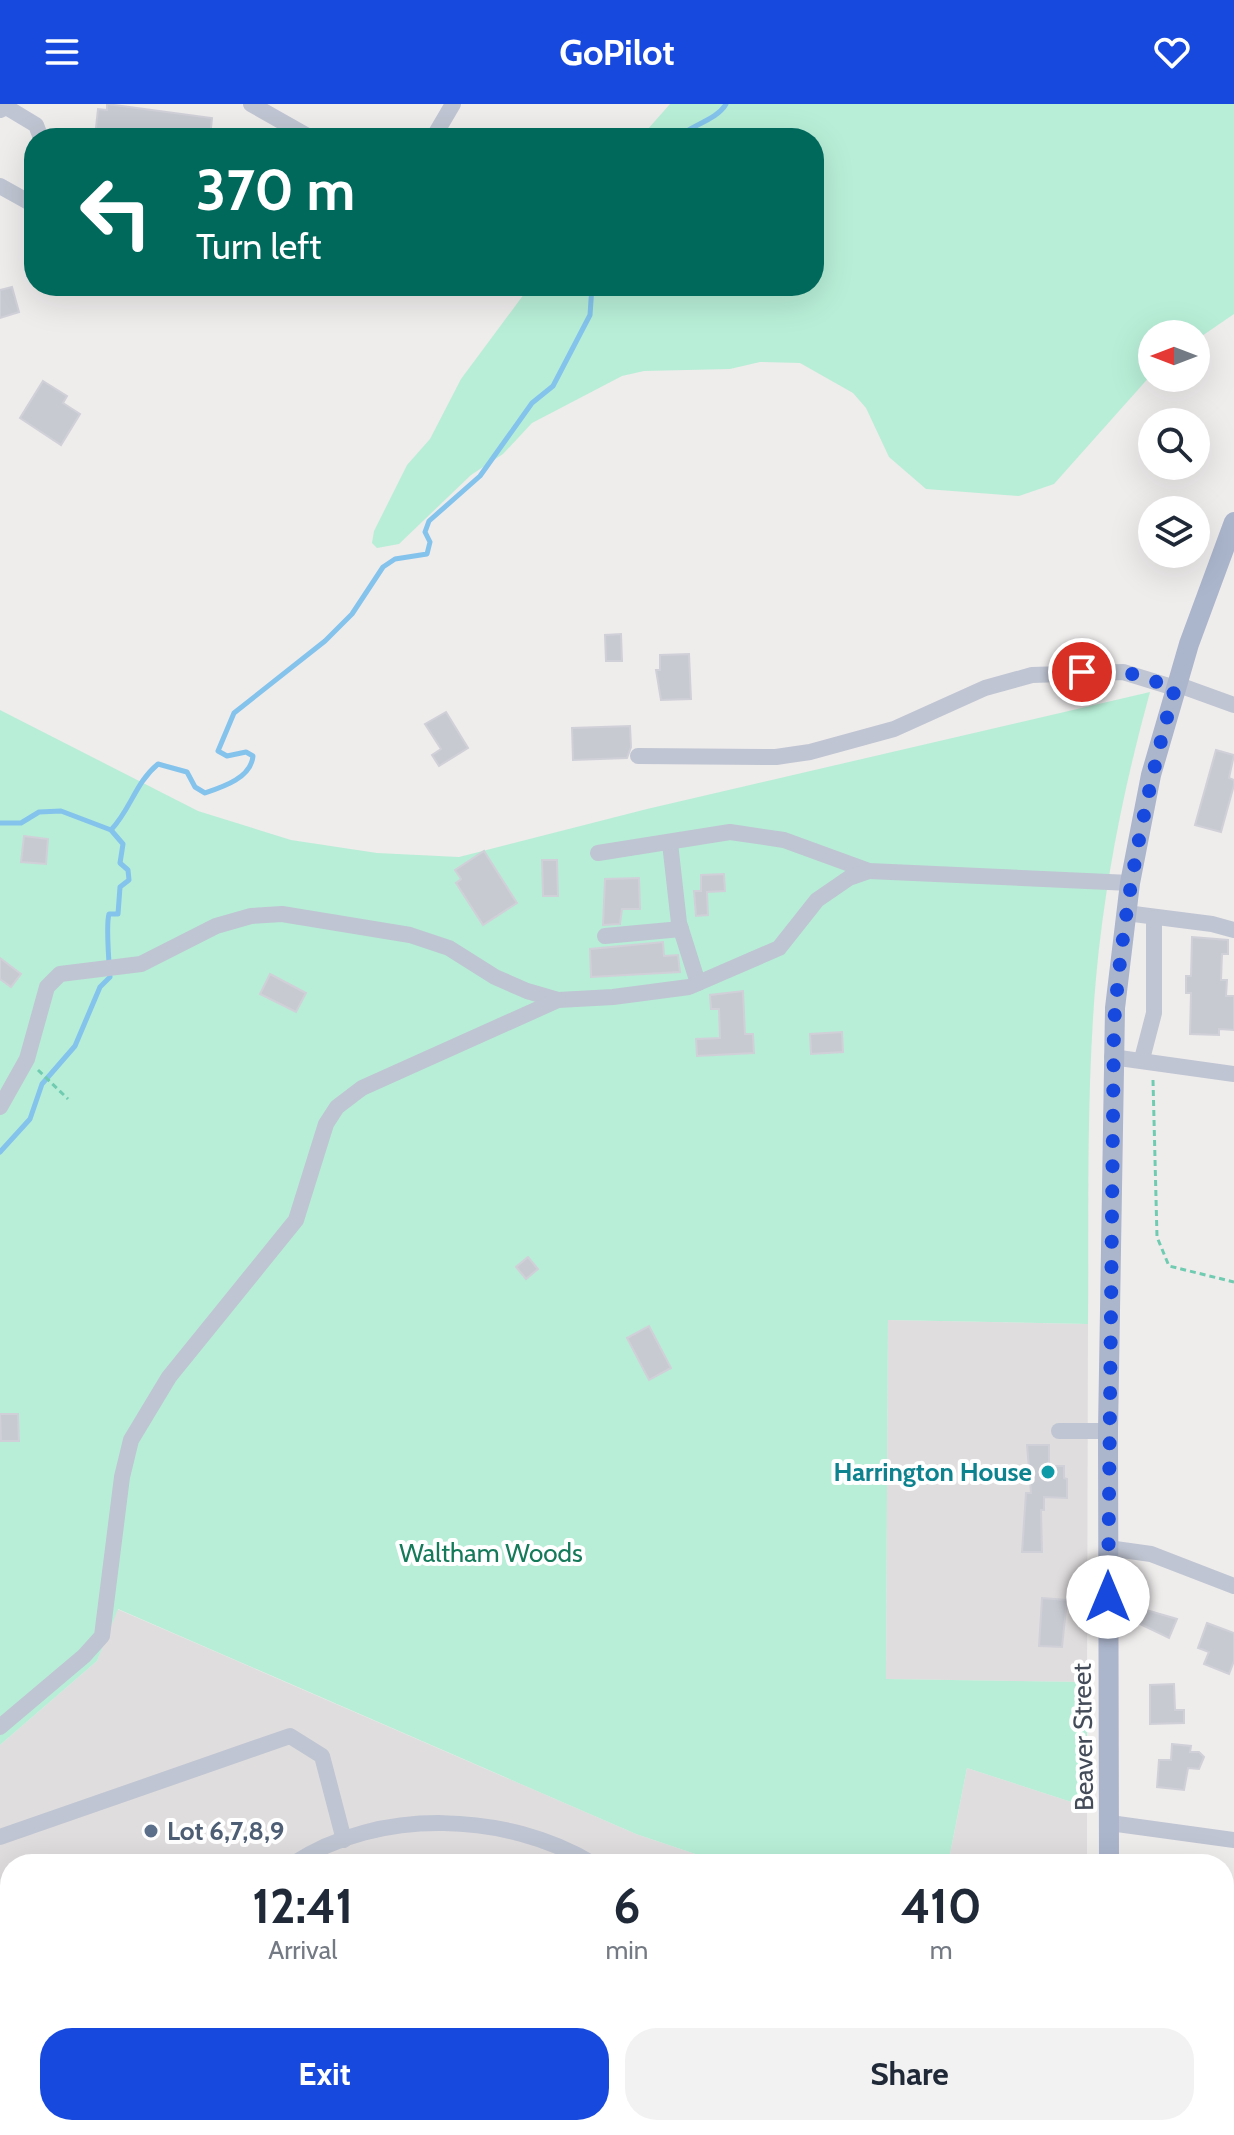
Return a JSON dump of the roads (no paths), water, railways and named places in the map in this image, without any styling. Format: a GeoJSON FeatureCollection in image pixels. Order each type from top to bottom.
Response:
{"type":"FeatureCollection","features":[{"type":"Feature","properties":{"kind":"main road","name":"Beaver Street"},"geometry":{"type":"LineString","coordinates":[[1109,1854],[1108,1431],[1112,1057],[1126,913],[1145,800],[1175,686],[1234,522]]}},
{"type":"Feature","properties":{"kind":"street"},"geometry":{"type":"LineString","coordinates":[[251,104],[293,128]]}},
{"type":"Feature","properties":{"kind":"street"},"geometry":{"type":"LineString","coordinates":[[439,128],[453,104]]}},
{"type":"Feature","properties":{"kind":"street"},"geometry":{"type":"LineString","coordinates":[[0,110],[6,107],[37,128]]}},
{"type":"Feature","properties":{"kind":"street"},"geometry":{"type":"LineString","coordinates":[[0,186],[24,199]]}},
{"type":"Feature","properties":{"kind":"street"},"geometry":{"type":"LineString","coordinates":[[638,756],[776,757],[810,752],[894,729],[997,684],[1032,675],[1123,672],[1234,705]]}},
{"type":"Feature","properties":{"kind":"street"},"geometry":{"type":"LineString","coordinates":[[598,853],[730,832],[758,835],[814,850],[869,871],[1130,883]]}},
{"type":"Feature","properties":{"kind":"street"},"geometry":{"type":"LineString","coordinates":[[670,843],[681,929],[698,983]]}},
{"type":"Feature","properties":{"kind":"street"},"geometry":{"type":"LineString","coordinates":[[0,1727],[84,1656],[102,1636],[122,1477],[131,1440],[169,1377],[296,1220],[326,1124],[337,1107],[362,1088],[558,1000],[649,994],[698,983],[779,948],[817,900],[839,883],[869,871]]}},
{"type":"Feature","properties":{"kind":"street"},"geometry":{"type":"LineString","coordinates":[[1126,913],[1212,924],[1234,930]]}},
{"type":"Feature","properties":{"kind":"street"},"geometry":{"type":"LineString","coordinates":[[0,1107],[27,1059],[47,987],[60,974],[120,967],[160,957],[216,926],[251,916],[282,914],[410,935],[449,948],[495,977],[558,1000]]}},
{"type":"Feature","properties":{"kind":"street"},"geometry":{"type":"LineString","coordinates":[[1147,1060],[1154,1013],[1154,918]]}},
{"type":"Feature","properties":{"kind":"street"},"geometry":{"type":"LineString","coordinates":[[605,936],[681,929]]}},
{"type":"Feature","properties":{"kind":"street"},"geometry":{"type":"LineString","coordinates":[[1112,1057],[1234,1074]]}},
{"type":"Feature","properties":{"kind":"street"},"geometry":{"type":"LineString","coordinates":[[1059,1431],[1108,1431]]}},
{"type":"Feature","properties":{"kind":"street"},"geometry":{"type":"LineString","coordinates":[[1108,1548],[1151,1554],[1234,1586]]}},
{"type":"Feature","properties":{"kind":"street"},"geometry":{"type":"LineString","coordinates":[[0,1837],[290,1736],[322,1756],[344,1840]]}},
{"type":"Feature","properties":{"kind":"street"},"geometry":{"type":"LineString","coordinates":[[1110,1823],[1234,1840]]}},
{"type":"Feature","properties":{"kind":"street"},"geometry":{"type":"LineString","coordinates":[[317,1854],[344,1840],[377,1829],[429,1824],[481,1826],[520,1832],[576,1854]]}},
{"type":"Feature","properties":{"kind":"waterway"},"geometry":{"type":"LineString","coordinates":[[691,128],[717,114],[726,104]]}},
{"type":"Feature","properties":{"kind":"waterway"},"geometry":{"type":"LineString","coordinates":[[0,1152],[30,1119],[42,1084],[75,1046],[100,987],[110,977],[109,914],[118,914],[120,887],[129,880],[128,870],[120,863],[123,844],[111,830],[144,779],[158,764],[187,772],[195,787],[205,793],[242,776],[253,756],[246,752],[227,756],[218,751],[234,713],[325,641],[352,614],[383,567],[395,559],[427,554],[430,542],[425,532],[429,521],[480,476],[532,403],[553,386],[590,315],[591,296]]}},
{"type":"Feature","properties":{"kind":"waterway"},"geometry":{"type":"LineString","coordinates":[[0,823],[21,823],[39,812],[61,811],[111,830]]}},
{"type":"Feature","properties":{"kind":"place","name":"Harrington House"},"geometry":{"type":"Point","coordinates":[1048,1472]}},
{"type":"Feature","properties":{"kind":"place","name":"Lot 6,7,8,9"},"geometry":{"type":"Point","coordinates":[151,1831]}},
{"type":"Feature","properties":{"kind":"park label","name":"Waltham Woods"},"geometry":{"type":"Point","coordinates":[491,1553]}}]}
